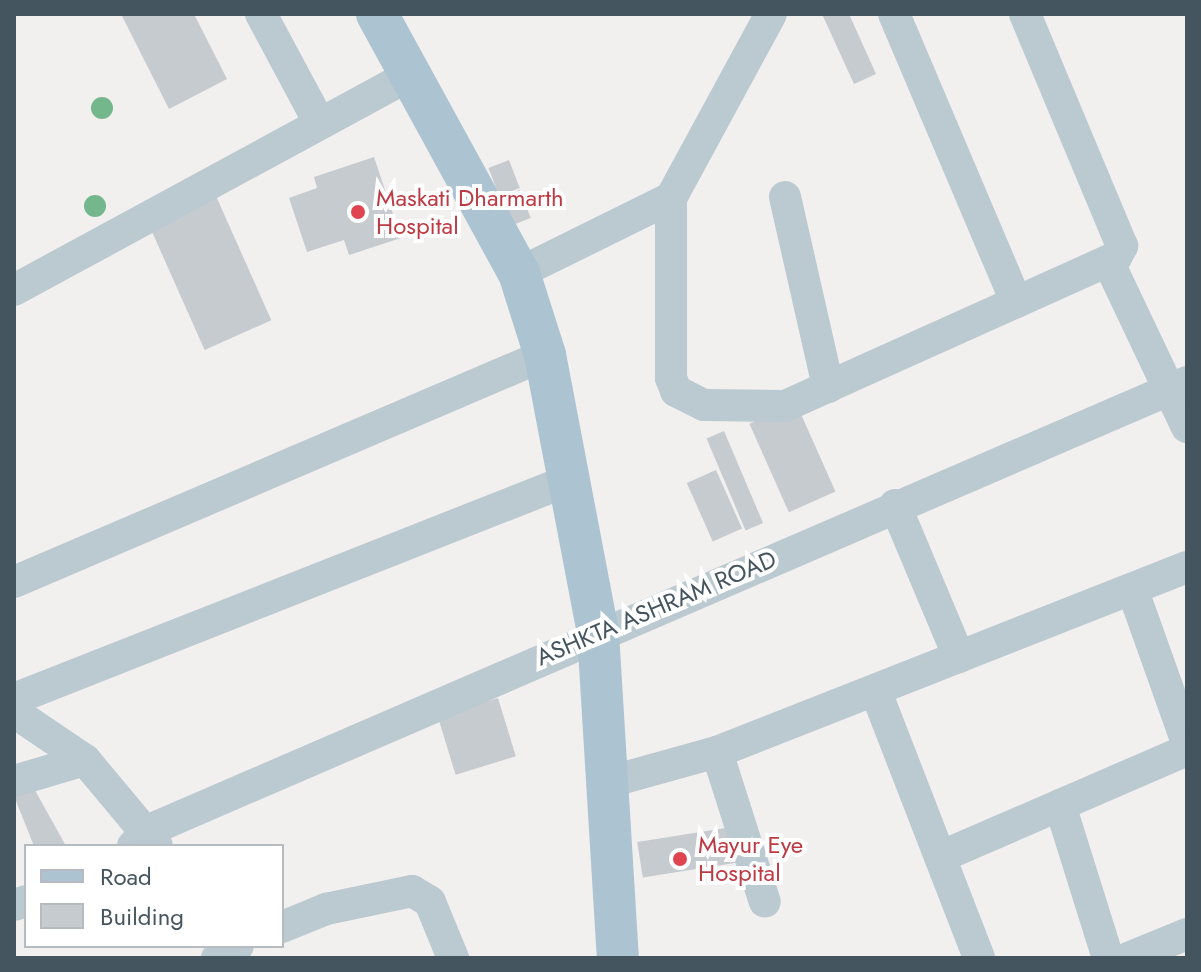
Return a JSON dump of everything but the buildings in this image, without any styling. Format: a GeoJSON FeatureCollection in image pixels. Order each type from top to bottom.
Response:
{"type":"FeatureCollection","features":[{"type":"Feature","properties":{"kind":"main road"},"geometry":{"type":"LineString","coordinates":[[377,14],[519,273],[545,355],[572,479],[598,633],[618,958]]}},
{"type":"Feature","properties":{"kind":"street"},"geometry":{"type":"LineString","coordinates":[[261,14],[319,122]]}},
{"type":"Feature","properties":{"kind":"street"},"geometry":{"type":"LineString","coordinates":[[771,14],[671,198],[676,391],[704,405],[767,410],[828,387],[1108,261],[1122,246],[1025,14]]}},
{"type":"Feature","properties":{"kind":"street"},"geometry":{"type":"LineString","coordinates":[[894,14],[1016,302]]}},
{"type":"Feature","properties":{"kind":"street"},"geometry":{"type":"LineString","coordinates":[[14,290],[411,74]]}},
{"type":"Feature","properties":{"kind":"street"},"geometry":{"type":"LineString","coordinates":[[785,197],[828,387]]}},
{"type":"Feature","properties":{"kind":"street"},"geometry":{"type":"LineString","coordinates":[[519,273],[671,198]]}},
{"type":"Feature","properties":{"kind":"street"},"geometry":{"type":"LineString","coordinates":[[1108,261],[1177,386],[1187,427]]}},
{"type":"Feature","properties":{"kind":"street"},"geometry":{"type":"LineString","coordinates":[[14,582],[545,355]]}},
{"type":"Feature","properties":{"kind":"street","name":"ASHKTA ASHRAM ROAD"},"geometry":{"type":"LineString","coordinates":[[146,841],[598,633],[1177,386]]}},
{"type":"Feature","properties":{"kind":"street"},"geometry":{"type":"LineString","coordinates":[[14,699],[572,479]]}},
{"type":"Feature","properties":{"kind":"street"},"geometry":{"type":"LineString","coordinates":[[895,505],[959,657]]}},
{"type":"Feature","properties":{"kind":"street"},"geometry":{"type":"LineString","coordinates":[[605,783],[717,752],[1133,591],[1187,567]]}},
{"type":"Feature","properties":{"kind":"street"},"geometry":{"type":"LineString","coordinates":[[1133,591],[1187,743]]}},
{"type":"Feature","properties":{"kind":"street"},"geometry":{"type":"LineString","coordinates":[[876,692],[979,958]]}},
{"type":"Feature","properties":{"kind":"street"},"geometry":{"type":"LineString","coordinates":[[14,712],[85,760],[146,841]]}},
{"type":"Feature","properties":{"kind":"street"},"geometry":{"type":"LineString","coordinates":[[940,857],[1187,750]]}},
{"type":"Feature","properties":{"kind":"street"},"geometry":{"type":"LineString","coordinates":[[717,752],[765,902]]}},
{"type":"Feature","properties":{"kind":"street"},"geometry":{"type":"LineString","coordinates":[[14,781],[85,760]]}},
{"type":"Feature","properties":{"kind":"street"},"geometry":{"type":"LineString","coordinates":[[1060,805],[1108,958]]}},
{"type":"Feature","properties":{"kind":"street"},"geometry":{"type":"LineString","coordinates":[[284,926],[326,909],[412,891],[430,902],[453,958]]}},
{"type":"Feature","properties":{"kind":"street"},"geometry":{"type":"LineString","coordinates":[[1128,958],[1187,934]]}},
{"type":"Feature","properties":{"kind":"place","name":"Maskati Dharmarth Hospital"},"geometry":{"type":"Point","coordinates":[358,212]}},
{"type":"Feature","properties":{"kind":"place","name":"Mayur Eye Hospital"},"geometry":{"type":"Point","coordinates":[680,859]}}]}
